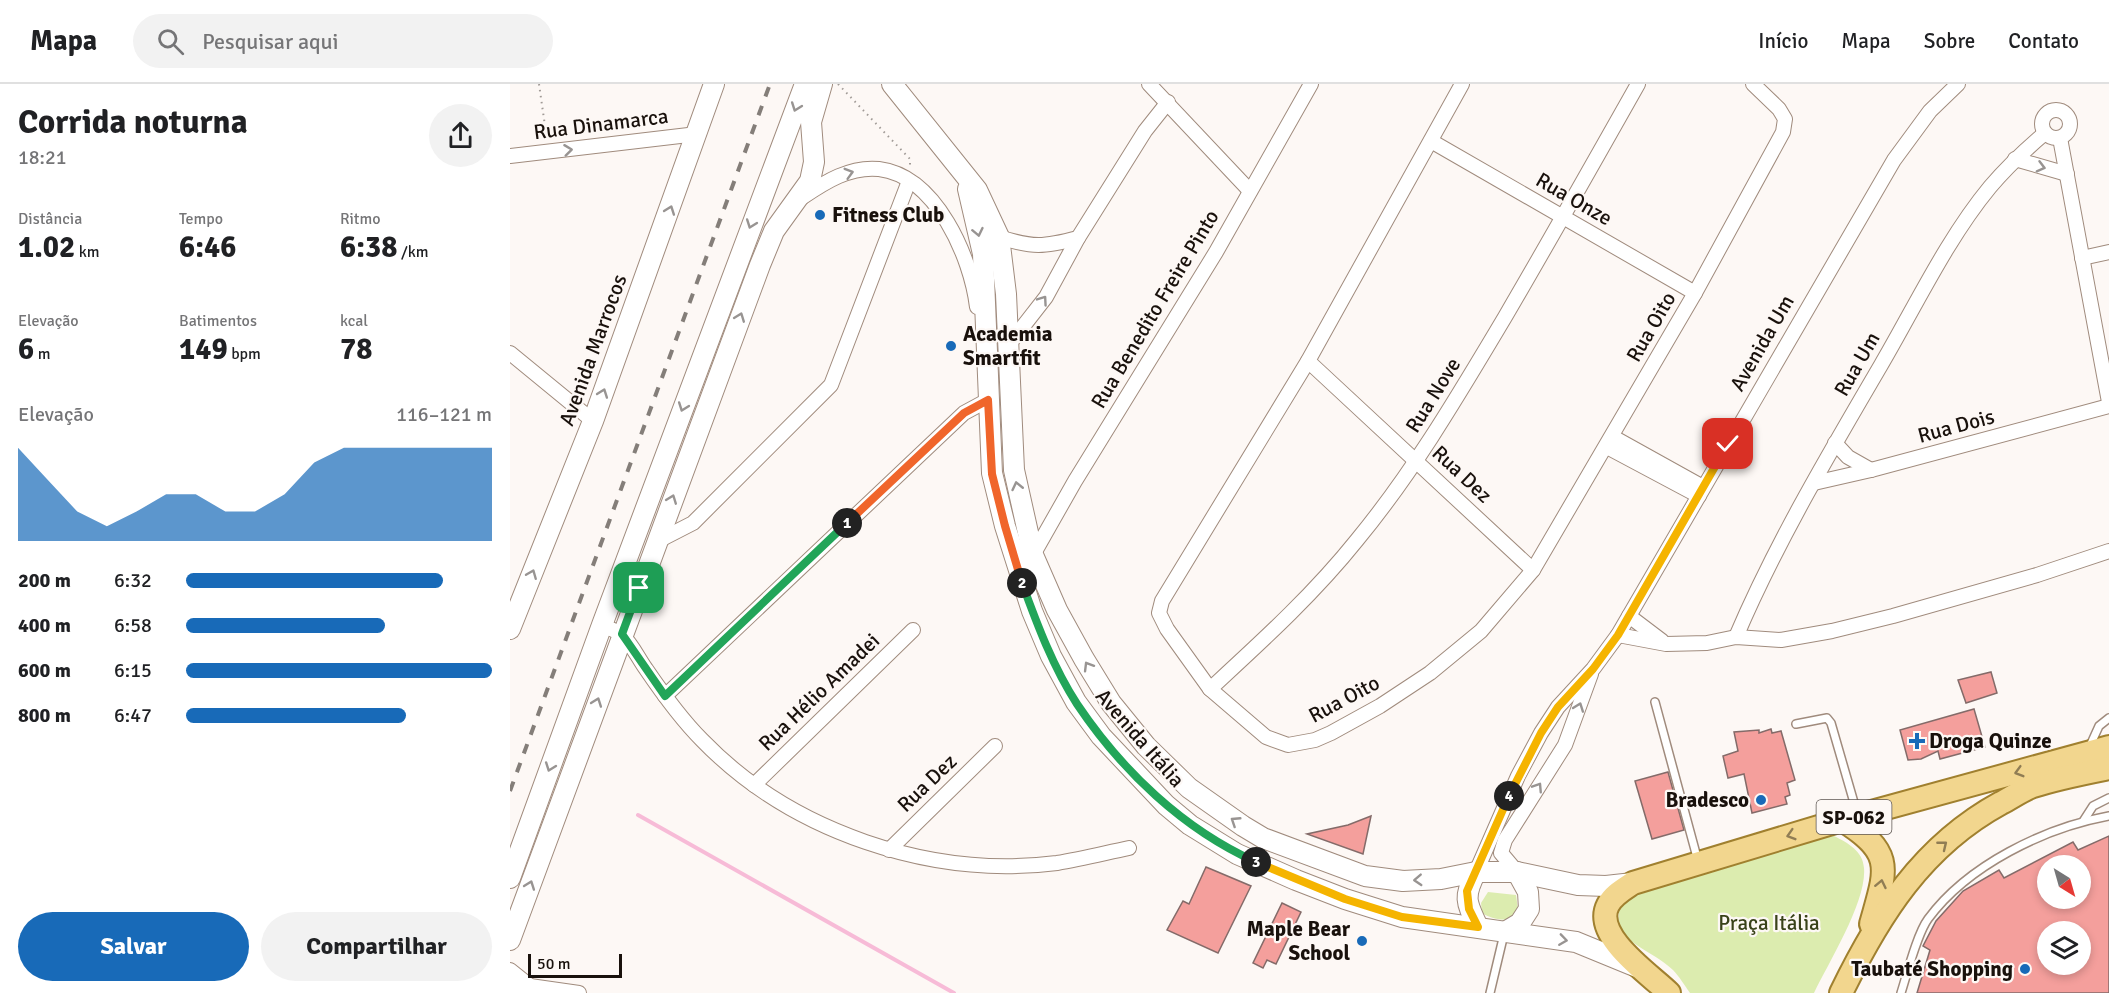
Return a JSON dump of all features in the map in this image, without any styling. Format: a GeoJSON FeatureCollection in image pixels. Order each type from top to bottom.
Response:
{"type":"FeatureCollection","features":[{"type":"Feature","properties":{"kind":"main road","name":"Avenida Marrocos"},"geometry":{"type":"LineString","coordinates":[[510,629],[515,601],[593,421],[714,84]]}},
{"type":"Feature","properties":{"kind":"main road"},"geometry":{"type":"LineString","coordinates":[[510,878],[602,625],[805,84]]}},
{"type":"Feature","properties":{"kind":"main road"},"geometry":{"type":"LineString","coordinates":[[510,940],[760,265],[774,231],[810,181],[814,162],[811,122],[822,84]]}},
{"type":"Feature","properties":{"kind":"main road","name":"Avenida Itália"},"geometry":{"type":"LineString","coordinates":[[892,84],[977,190],[999,237],[1006,294],[1014,470],[1033,555],[1057,610],[1111,703],[1146,746],[1190,788],[1263,838],[1365,876],[1403,881],[1441,879],[1476,872]]}},
{"type":"Feature","properties":{"kind":"main road","name":"Avenida Itália"},"geometry":{"type":"LineString","coordinates":[[965,175],[983,254],[992,474],[1015,563],[1032,611],[1076,702],[1128,767],[1190,825],[1247,858],[1335,896],[1402,917],[1576,942],[1637,967]]}},
{"type":"Feature","properties":{"kind":"main road"},"geometry":{"type":"LineString","coordinates":[[768,179],[785,200],[798,200]]}},
{"type":"Feature","properties":{"kind":"main road","name":"SP-062"},"geometry":{"type":"LineString","coordinates":[[1669,993],[1637,967],[1613,938],[1605,919],[1608,905],[1617,894],[1633,883],[1850,818],[2109,747]]}},
{"type":"Feature","properties":{"kind":"main road","name":"SP-062"},"geometry":{"type":"LineString","coordinates":[[1841,993],[1866,940],[1903,887],[1931,855],[1981,814],[2031,787],[2109,768]]}},
{"type":"Feature","properties":{"kind":"main road","name":"SP-062"},"geometry":{"type":"LineString","coordinates":[[1850,818],[1876,848],[1884,864],[1883,879],[1866,940]]}},
{"type":"Feature","properties":{"kind":"main road"},"geometry":{"type":"LineString","coordinates":[[1478,927],[1469,909],[1467,891],[1476,872],[1517,872],[1578,885],[1606,886],[1633,883]]}},
{"type":"Feature","properties":{"kind":"main road"},"geometry":{"type":"LineString","coordinates":[[1505,932],[1520,923],[1529,909],[1528,892],[1517,872]]}},
{"type":"Feature","properties":{"kind":"street"},"geometry":{"type":"LineString","coordinates":[[1149,84],[1250,191]]}},
{"type":"Feature","properties":{"kind":"street","name":"Rua Benedito Freire Pinto"},"geometry":{"type":"LineString","coordinates":[[1033,555],[1075,481],[1210,262],[1311,84]]}},
{"type":"Feature","properties":{"kind":"street","name":"Rua Oito"},"geometry":{"type":"LineString","coordinates":[[1462,84],[1308,361],[1162,602],[1159,613],[1167,629],[1210,689],[1266,737],[1288,745],[1315,740],[1380,706],[1430,673],[1481,631],[1533,570],[1610,442],[1783,132],[1785,119],[1779,109],[1753,84]]}},
{"type":"Feature","properties":{"kind":"street","name":"Rua Nove"},"geometry":{"type":"LineString","coordinates":[[1210,689],[1316,587],[1358,540],[1416,460],[1444,420],[1638,84]]}},
{"type":"Feature","properties":{"kind":"street","name":"Avenida Um"},"geometry":{"type":"LineString","coordinates":[[1593,669],[1618,635],[1894,160],[1930,111],[1958,84]]}},
{"type":"Feature","properties":{"kind":"street"},"geometry":{"type":"LineString","coordinates":[[1007,347],[1046,297],[1078,238],[1145,131],[1168,102]]}},
{"type":"Feature","properties":{"kind":"street"},"geometry":{"type":"LineString","coordinates":[[2050,111],[2065,112],[2070,119],[2071,127],[2067,134],[2060,138],[2049,136],[2042,125],[2044,117],[2050,111]]}},
{"type":"Feature","properties":{"kind":"street","name":"Rua Um"},"geometry":{"type":"LineString","coordinates":[[1736,637],[1760,580],[1835,443],[1960,230],[1989,189],[2015,159],[2045,133]]}},
{"type":"Feature","properties":{"kind":"street","name":"Rua Dinamarca"},"geometry":{"type":"LineString","coordinates":[[510,156],[697,134]]}},
{"type":"Feature","properties":{"kind":"street"},"geometry":{"type":"LineString","coordinates":[[2060,138],[2109,404]]}},
{"type":"Feature","properties":{"kind":"street","name":"Rua Onze"},"geometry":{"type":"LineString","coordinates":[[1431,141],[1695,293]]}},
{"type":"Feature","properties":{"kind":"street"},"geometry":{"type":"LineString","coordinates":[[2015,159],[2067,174]]}},
{"type":"Feature","properties":{"kind":"street"},"geometry":{"type":"LineString","coordinates":[[665,696],[964,413],[988,400],[975,289],[968,268],[939,209],[927,195],[909,181],[879,169],[858,170],[831,178],[798,200]]}},
{"type":"Feature","properties":{"kind":"street"},"geometry":{"type":"LineString","coordinates":[[656,542],[693,524],[831,385],[909,181]]}},
{"type":"Feature","properties":{"kind":"street"},"geometry":{"type":"LineString","coordinates":[[999,237],[1027,246],[1054,244],[1078,238]]}},
{"type":"Feature","properties":{"kind":"street"},"geometry":{"type":"LineString","coordinates":[[2082,258],[2109,252]]}},
{"type":"Feature","properties":{"kind":"street"},"geometry":{"type":"LineString","coordinates":[[510,353],[593,421]]}},
{"type":"Feature","properties":{"kind":"street","name":"Rua Dez"},"geometry":{"type":"LineString","coordinates":[[1308,361],[1533,570]]}},
{"type":"Feature","properties":{"kind":"street","name":"Rua Dois"},"geometry":{"type":"LineString","coordinates":[[1814,483],[1870,470],[2109,404]]}},
{"type":"Feature","properties":{"kind":"street"},"geometry":{"type":"LineString","coordinates":[[1610,442],[1701,491]]}},
{"type":"Feature","properties":{"kind":"street"},"geometry":{"type":"LineString","coordinates":[[1835,443],[1848,457],[1870,470]]}},
{"type":"Feature","properties":{"kind":"street"},"geometry":{"type":"LineString","coordinates":[[1618,635],[1666,644],[1707,643],[1736,637],[1780,640],[1832,631],[2037,575],[2109,551]]}},
{"type":"Feature","properties":{"kind":"street"},"geometry":{"type":"LineString","coordinates":[[1629,616],[1666,644]]}},
{"type":"Feature","properties":{"kind":"street"},"geometry":{"type":"LineString","coordinates":[[602,625],[622,634],[665,696],[703,741],[754,784],[808,817],[889,850],[929,860],[995,866],[1057,863],[1129,848]]}},
{"type":"Feature","properties":{"kind":"street","name":"Rua Hélio Amadei"},"geometry":{"type":"LineString","coordinates":[[754,784],[913,630]]}},
{"type":"Feature","properties":{"kind":"street"},"geometry":{"type":"LineString","coordinates":[[1476,872],[1518,776],[1541,733],[1558,707],[1593,669]]}},
{"type":"Feature","properties":{"kind":"street"},"geometry":{"type":"LineString","coordinates":[[1517,872],[1501,853],[1505,840],[1564,745],[1593,669]]}},
{"type":"Feature","properties":{"kind":"street","name":"Rua Dez"},"geometry":{"type":"LineString","coordinates":[[889,850],[995,746]]}},
{"type":"Feature","properties":{"kind":"street"},"geometry":{"type":"LineString","coordinates":[[510,970],[530,986]]}},
{"type":"Feature","properties":{"kind":"street"},"geometry":{"type":"LineString","coordinates":[[510,986],[530,986],[579,993]]}},
{"type":"Feature","properties":{"kind":"lane"},"geometry":{"type":"LineString","coordinates":[[1655,702],[1699,864]]}},
{"type":"Feature","properties":{"kind":"lane"},"geometry":{"type":"LineString","coordinates":[[1796,724],[1827,718],[1831,723],[1850,818]]}},
{"type":"Feature","properties":{"kind":"lane"},"geometry":{"type":"LineString","coordinates":[[2086,753],[2099,726],[2109,718]]}},
{"type":"Feature","properties":{"kind":"lane"},"geometry":{"type":"LineString","coordinates":[[2084,820],[2093,806],[2109,798]]}},
{"type":"Feature","properties":{"kind":"lane"},"geometry":{"type":"LineString","coordinates":[[1901,993],[1927,921],[1960,884],[2035,837],[2084,820],[2109,816]]}},
{"type":"Feature","properties":{"kind":"lane"},"geometry":{"type":"LineString","coordinates":[[1490,993],[1505,932]]}},
{"type":"Feature","properties":{"kind":"path"},"geometry":{"type":"LineString","coordinates":[[539,84],[548,152]]}},
{"type":"Feature","properties":{"kind":"path"},"geometry":{"type":"LineString","coordinates":[[838,84],[910,159],[909,181]]}},
{"type":"Feature","properties":{"kind":"green space","name":"Praça Itália"},"geometry":{"type":"Polygon","coordinates":[[[1834,836],[1858,852],[1864,868],[1863,882],[1853,914],[1814,993],[1690,993],[1673,970],[1631,941],[1619,924],[1623,896],[1799,842],[1834,836]]]}},
{"type":"Feature","properties":{"kind":"green space"},"geometry":{"type":"Polygon","coordinates":[[[1488,892],[1516,895],[1518,909],[1515,917],[1498,919],[1482,913],[1481,903],[1488,892]]]}},
{"type":"Feature","properties":{"kind":"building"},"geometry":{"type":"Polygon","coordinates":[[[1991,672],[1997,693],[1966,703],[1958,680],[1991,672]]]}},
{"type":"Feature","properties":{"kind":"building"},"geometry":{"type":"Polygon","coordinates":[[[1974,709],[1985,747],[1940,759],[1938,751],[1921,759],[1908,760],[1900,730],[1974,709]]]}},
{"type":"Feature","properties":{"kind":"building"},"geometry":{"type":"Polygon","coordinates":[[[1771,729],[1772,733],[1781,731],[1795,780],[1787,783],[1790,795],[1785,797],[1787,804],[1752,813],[1744,774],[1728,778],[1723,756],[1738,751],[1734,732],[1759,730],[1759,733],[1771,729]]]}},
{"type":"Feature","properties":{"kind":"building"},"geometry":{"type":"Polygon","coordinates":[[[1668,772],[1684,830],[1652,839],[1635,781],[1668,772]]]}},
{"type":"Feature","properties":{"kind":"building"},"geometry":{"type":"Polygon","coordinates":[[[1371,816],[1363,854],[1307,834],[1348,825],[1371,816]]]}},
{"type":"Feature","properties":{"kind":"building"},"geometry":{"type":"Polygon","coordinates":[[[2109,836],[2109,993],[1917,993],[1930,950],[1923,946],[1936,921],[1963,891],[1999,870],[2004,878],[2037,861],[2037,909],[2091,909],[2091,855],[2048,855],[2073,842],[2078,850],[2109,836]]]}},
{"type":"Feature","properties":{"kind":"building"},"geometry":{"type":"Polygon","coordinates":[[[1206,867],[1251,886],[1218,953],[1167,930],[1183,901],[1189,904],[1206,867]]]}},
{"type":"Feature","properties":{"kind":"building"},"geometry":{"type":"Polygon","coordinates":[[[1282,903],[1301,912],[1276,964],[1267,960],[1263,968],[1253,963],[1282,903]]]}},
{"type":"Feature","properties":{"kind":"waterway"},"geometry":{"type":"LineString","coordinates":[[638,815],[954,993]]}},
{"type":"Feature","properties":{"kind":"railway"},"geometry":{"type":"LineString","coordinates":[[510,791],[770,84]]}},
{"type":"Feature","properties":{"kind":"place","name":"Fitness Club"},"geometry":{"type":"Point","coordinates":[820,215]}},
{"type":"Feature","properties":{"kind":"place","name":"Academia Smartfit"},"geometry":{"type":"Point","coordinates":[951,346]}},
{"type":"Feature","properties":{"kind":"place","name":"Droga Quinze"},"geometry":{"type":"Point","coordinates":[1917,741]}},
{"type":"Feature","properties":{"kind":"place","name":"Bradesco"},"geometry":{"type":"Point","coordinates":[1761,800]}},
{"type":"Feature","properties":{"kind":"place","name":"Maple Bear School"},"geometry":{"type":"Point","coordinates":[1362,941]}},
{"type":"Feature","properties":{"kind":"place","name":"Taubaté Shopping"},"geometry":{"type":"Point","coordinates":[2025,969]}},
{"type":"Feature","properties":{"kind":"route"},"geometry":{"type":"LineString","coordinates":[[639,588],[622,634],[665,696],[964,413],[988,400],[992,474],[1015,563],[1032,611],[1076,702],[1128,767],[1190,825],[1237,854],[1345,899],[1402,917],[1478,927],[1469,909],[1467,891],[1518,776],[1558,707],[1593,669],[1618,635],[1728,444]]}}]}
